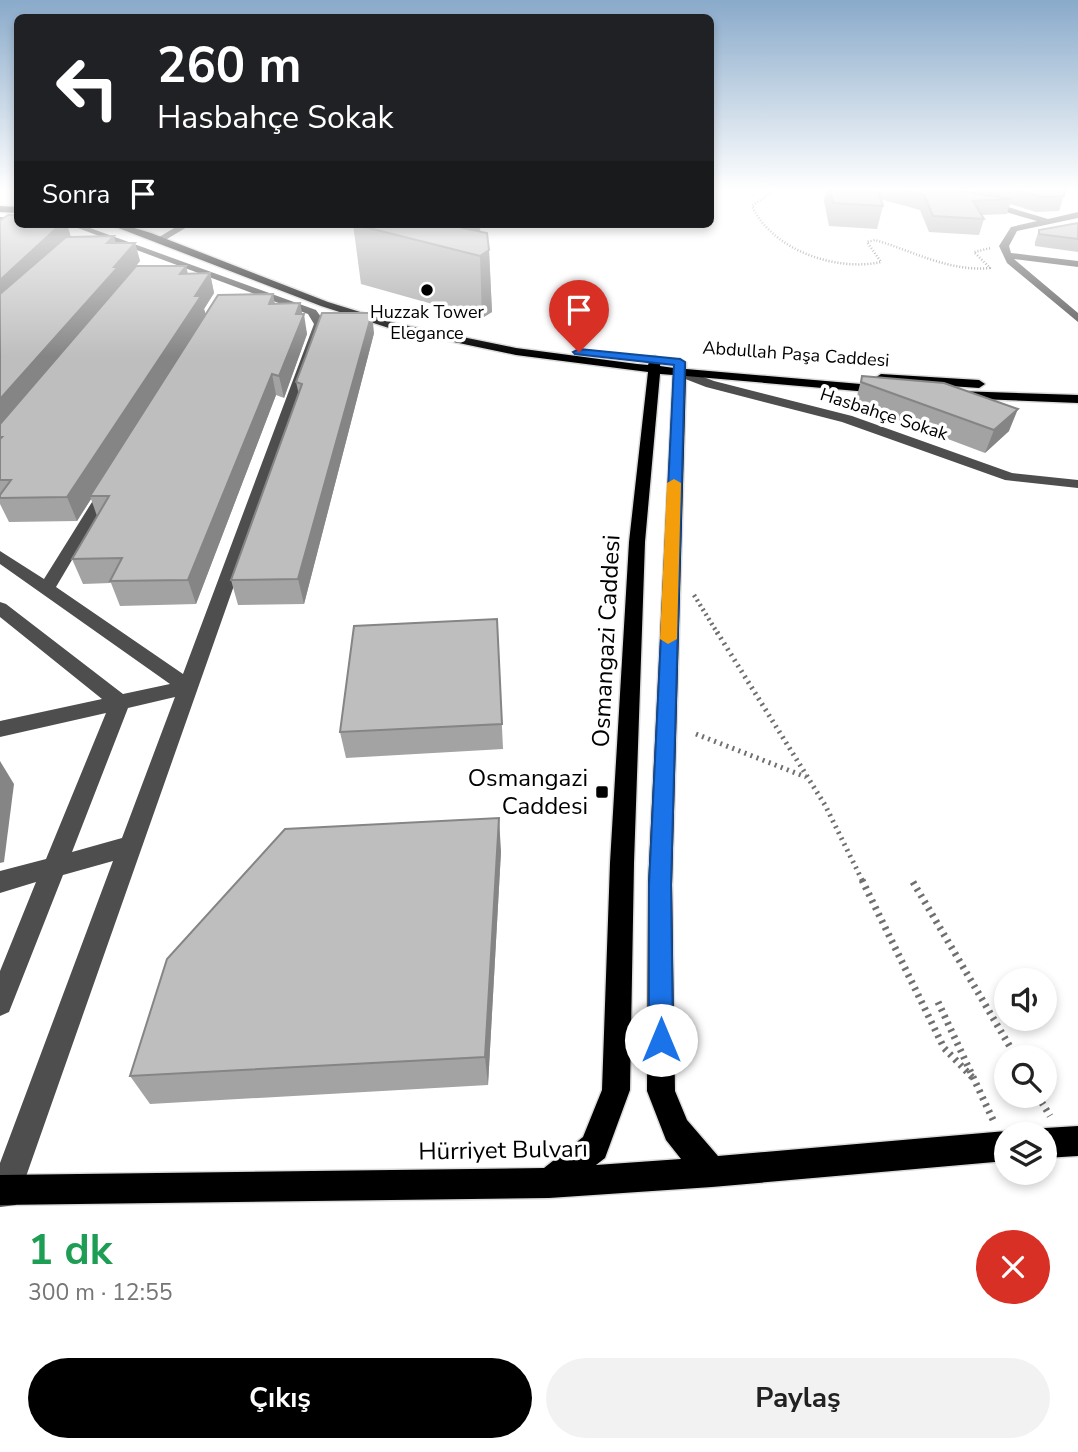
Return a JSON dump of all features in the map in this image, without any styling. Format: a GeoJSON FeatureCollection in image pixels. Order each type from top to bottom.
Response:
{"type":"FeatureCollection","features":[{"type":"Feature","properties":{"kind":"main road"},"geometry":{"type":"LineString","coordinates":[[183,244],[393,326],[498,349],[654,366]]}},
{"type":"Feature","properties":{"kind":"main road"},"geometry":{"type":"LineString","coordinates":[[187,244],[299,280]]}},
{"type":"Feature","properties":{"kind":"main road"},"geometry":{"type":"LineString","coordinates":[[383,310],[443,327],[510,341],[654,366]]}},
{"type":"Feature","properties":{"kind":"main road","name":"Abdullah Paşa Caddesi"},"geometry":{"type":"LineString","coordinates":[[654,366],[1078,388]]}},
{"type":"Feature","properties":{"kind":"main road","name":"Osmangazi Caddesi"},"geometry":{"type":"LineString","coordinates":[[549,1183],[594,1147],[616,1090],[622,863],[637,542],[654,366]]}},
{"type":"Feature","properties":{"kind":"main road"},"geometry":{"type":"LineString","coordinates":[[679,367],[660,885],[662,1091],[676,1130],[712,1172]]}},
{"type":"Feature","properties":{"kind":"main road","name":"Abdullah Paşa Caddesi"},"geometry":{"type":"LineString","coordinates":[[679,367],[934,394],[1078,399]]}},
{"type":"Feature","properties":{"kind":"main road"},"geometry":{"type":"LineString","coordinates":[[1057,1142],[1078,1141]]}},
{"type":"Feature","properties":{"kind":"main road","name":"Hürriyet Bulvarı"},"geometry":{"type":"LineString","coordinates":[[2,1195],[549,1183],[712,1172],[994,1147]]}},
{"type":"Feature","properties":{"kind":"street"},"geometry":{"type":"LineString","coordinates":[[2,1195],[320,324],[312,312],[230,289],[110,244]]}},
{"type":"Feature","properties":{"kind":"street"},"geometry":{"type":"LineString","coordinates":[[1007,244],[1006,252],[1030,280],[1078,319]]}},
{"type":"Feature","properties":{"kind":"street"},"geometry":{"type":"LineString","coordinates":[[1006,252],[1078,264]]}},
{"type":"Feature","properties":{"kind":"street","name":"Hasbahçe Sokak"},"geometry":{"type":"LineString","coordinates":[[679,367],[710,384],[847,419],[1010,477],[1078,484]]}},
{"type":"Feature","properties":{"kind":"street"},"geometry":{"type":"LineString","coordinates":[[47,588],[119,471]]}},
{"type":"Feature","properties":{"kind":"street"},"geometry":{"type":"LineString","coordinates":[[0,556],[188,687]]}},
{"type":"Feature","properties":{"kind":"street"},"geometry":{"type":"LineString","coordinates":[[0,608],[120,702]]}},
{"type":"Feature","properties":{"kind":"street"},"geometry":{"type":"LineString","coordinates":[[0,729],[188,687]]}},
{"type":"Feature","properties":{"kind":"street"},"geometry":{"type":"LineString","coordinates":[[0,1003],[120,702]]}},
{"type":"Feature","properties":{"kind":"street"},"geometry":{"type":"LineString","coordinates":[[0,882],[130,846]]}},
{"type":"Feature","properties":{"kind":"path"},"geometry":{"type":"LineString","coordinates":[[792,244],[808,253],[857,266],[881,262],[869,244]]}},
{"type":"Feature","properties":{"kind":"path"},"geometry":{"type":"LineString","coordinates":[[888,244],[938,261],[979,270],[990,268],[974,252],[986,247],[1006,252]]}},
{"type":"Feature","properties":{"kind":"path"},"geometry":{"type":"LineString","coordinates":[[694,595],[825,805],[944,1048],[974,1078]]}},
{"type":"Feature","properties":{"kind":"path"},"geometry":{"type":"LineString","coordinates":[[696,734],[808,778]]}},
{"type":"Feature","properties":{"kind":"path"},"geometry":{"type":"LineString","coordinates":[[913,882],[1009,1045]]}},
{"type":"Feature","properties":{"kind":"path"},"geometry":{"type":"LineString","coordinates":[[938,1002],[995,1122]]}},
{"type":"Feature","properties":{"kind":"building"},"geometry":{"type":"Polygon","coordinates":[[[0,244],[39,244],[0,280],[0,244]]]}},
{"type":"Feature","properties":{"kind":"building"},"geometry":{"type":"Polygon","coordinates":[[[58,244],[134,244],[114,267],[118,267],[0,399],[0,294],[58,244]]]}},
{"type":"Feature","properties":{"kind":"building"},"geometry":{"type":"Polygon","coordinates":[[[434,244],[488,244],[489,250],[480,256],[434,244]]]}},
{"type":"Feature","properties":{"kind":"building"},"geometry":{"type":"Polygon","coordinates":[[[136,266],[186,266],[180,274],[210,273],[195,296],[201,296],[67,497],[0,498],[11,480],[0,480],[0,424],[136,266]]]}},
{"type":"Feature","properties":{"kind":"building"},"geometry":{"type":"Polygon","coordinates":[[[273,294],[269,304],[300,303],[296,314],[304,314],[279,376],[272,374],[188,580],[110,581],[122,558],[72,559],[109,496],[90,496],[218,295],[273,294]]]}},
{"type":"Feature","properties":{"kind":"building"},"geometry":{"type":"Polygon","coordinates":[[[322,313],[372,313],[298,579],[231,580],[302,384],[296,382],[322,313]]]}},
{"type":"Feature","properties":{"kind":"building"},"geometry":{"type":"Polygon","coordinates":[[[862,376],[944,383],[1018,409],[994,430],[861,382],[862,376]]]}},
{"type":"Feature","properties":{"kind":"building"},"geometry":{"type":"Polygon","coordinates":[[[497,619],[502,724],[340,732],[354,626],[497,619]]]}},
{"type":"Feature","properties":{"kind":"building"},"geometry":{"type":"Polygon","coordinates":[[[499,818],[485,1057],[130,1076],[167,959],[285,829],[499,818]]]}},
{"type":"Feature","properties":{"kind":"slow traffic"},"geometry":{"type":"LineString","coordinates":[[668,639],[674,483]]}},
{"type":"Feature","properties":{"kind":"place","name":"Huzzak Tower Elegance"},"geometry":{"type":"Point","coordinates":[427,290]}},
{"type":"Feature","properties":{"kind":"place","name":"Osmangazi̇ Caddesi̇"},"geometry":{"type":"Point","coordinates":[602,792]}},
{"type":"Feature","properties":{"kind":"route"},"geometry":{"type":"LineString","coordinates":[[579,352],[680,362],[660,885],[661,1040]]}}]}
